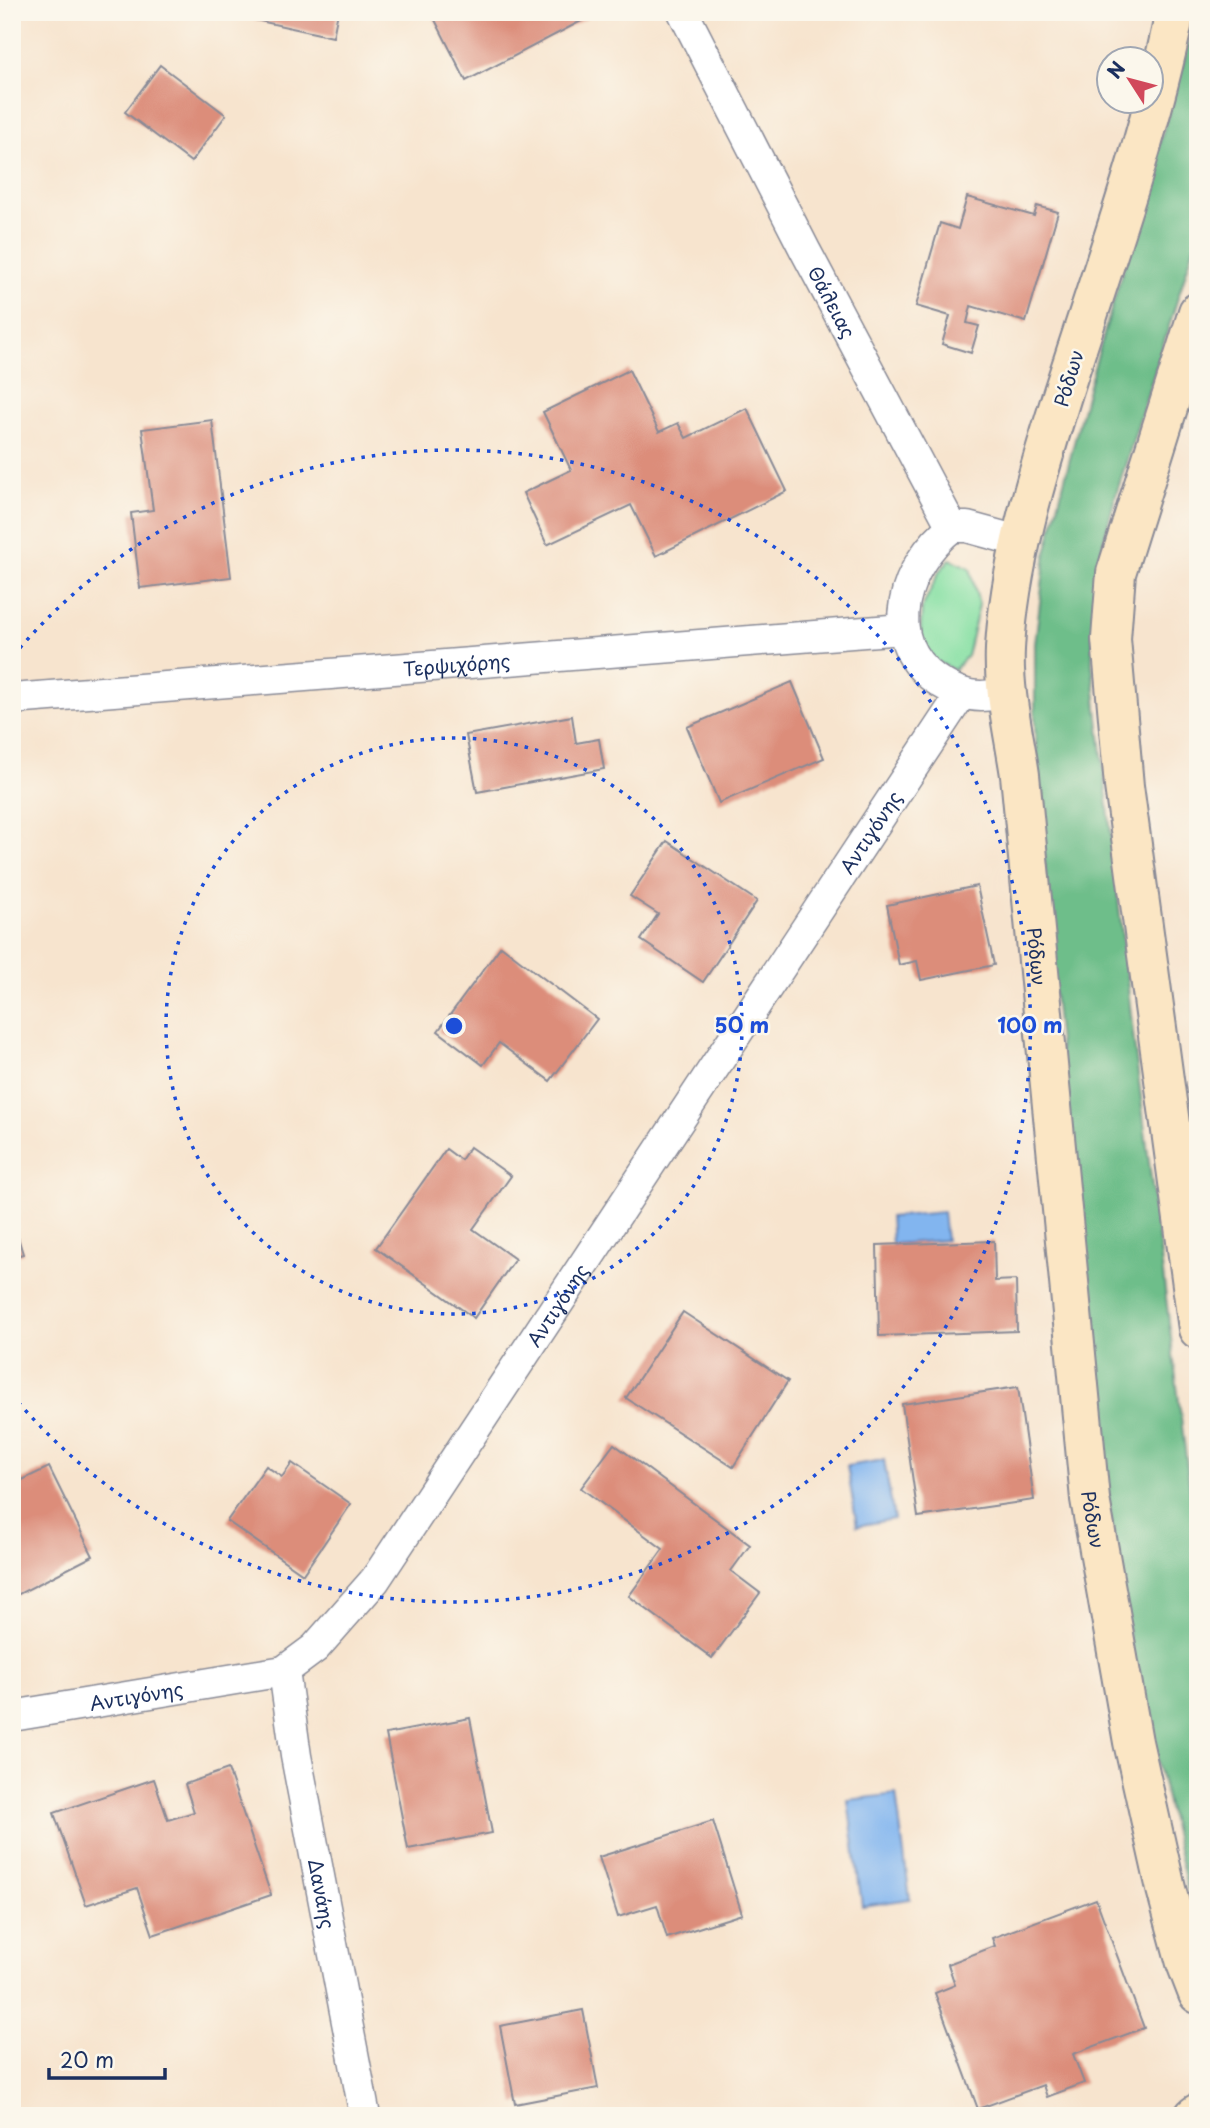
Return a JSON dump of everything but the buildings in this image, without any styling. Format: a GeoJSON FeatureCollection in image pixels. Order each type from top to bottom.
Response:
{"type":"FeatureCollection","features":[{"type":"Feature","properties":{"kind":"street","name":"Θάλειας"},"geometry":{"type":"LineString","coordinates":[[682,12],[798,238],[952,527]]}},
{"type":"Feature","properties":{"kind":"street","name":"Ρόδων"},"geometry":{"type":"LineString","coordinates":[[1175,12],[1161,82],[1047,442],[1010,600],[1005,651],[1020,775],[1090,1499],[1133,1741],[1166,1889],[1186,1963],[1198,1994]]}},
{"type":"Feature","properties":{"kind":"street"},"geometry":{"type":"LineString","coordinates":[[1195,334],[1116,573],[1111,639],[1124,786],[1198,1329]]}},
{"type":"Feature","properties":{"kind":"street"},"geometry":{"type":"LineString","coordinates":[[1008,693],[981,696],[962,693],[943,685],[921,669],[903,629],[904,606],[909,584],[930,547],[952,527],[967,527],[1022,542]]}},
{"type":"Feature","properties":{"kind":"street","name":"Τερψιχόρης"},"geometry":{"type":"LineString","coordinates":[[12,699],[903,629]]}},
{"type":"Feature","properties":{"kind":"street","name":"Αντιγόνης"},"geometry":{"type":"LineString","coordinates":[[12,1716],[285,1671],[316,1648],[375,1580],[962,693]]}},
{"type":"Feature","properties":{"kind":"street","name":"Δανάης"},"geometry":{"type":"LineString","coordinates":[[285,1671],[296,1756],[365,2116]]}},
{"type":"Feature","properties":{"kind":"green space"},"geometry":{"type":"Polygon","coordinates":[[[1198,12],[1198,234],[1114,501],[1095,575],[1092,663],[1134,1042],[1198,1554],[1198,1934],[1132,1655],[1104,1473],[1055,1004],[1035,729],[1035,644],[1046,553],[1087,392],[1198,12]]]}},
{"type":"Feature","properties":{"kind":"green space"},"geometry":{"type":"Polygon","coordinates":[[[950,559],[970,568],[979,605],[967,656],[954,670],[936,661],[920,642],[922,608],[939,572],[950,559]]]}},
{"type":"Feature","properties":{"kind":"water"},"geometry":{"type":"Polygon","coordinates":[[[943,1212],[946,1240],[892,1244],[890,1217],[943,1212]]]}},
{"type":"Feature","properties":{"kind":"water"},"geometry":{"type":"Polygon","coordinates":[[[884,1460],[894,1519],[857,1526],[847,1466],[884,1460]]]}},
{"type":"Feature","properties":{"kind":"water"},"geometry":{"type":"Polygon","coordinates":[[[896,1794],[910,1899],[862,1906],[848,1800],[896,1794]]]}}]}
